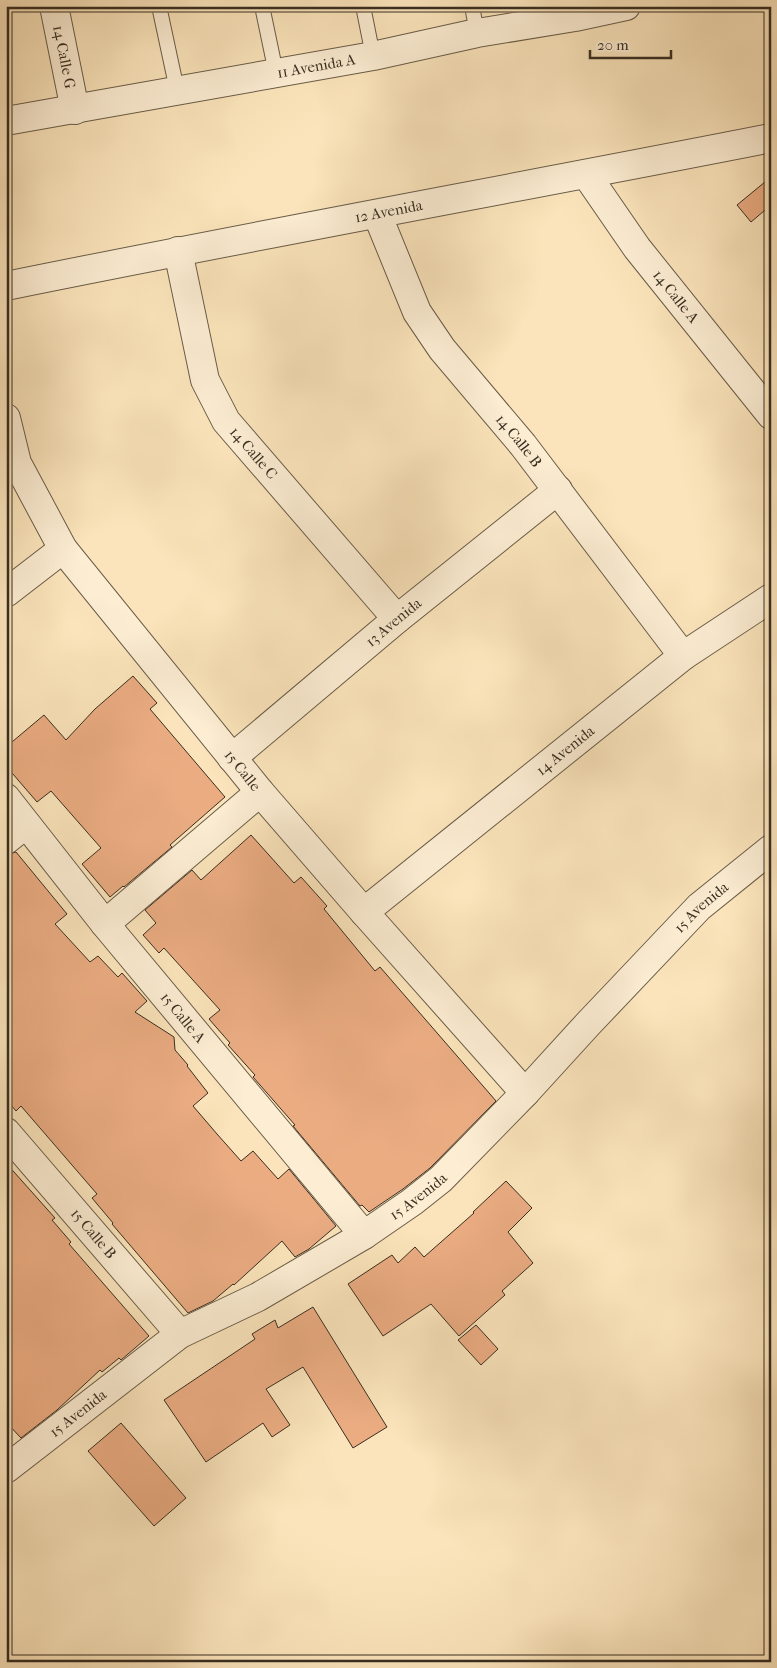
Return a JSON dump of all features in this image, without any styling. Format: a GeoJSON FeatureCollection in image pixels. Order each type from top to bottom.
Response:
{"type":"FeatureCollection","features":[{"type":"Feature","properties":{"kind":"street","name":"14 Calle G"},"geometry":{"type":"LineString","coordinates":[[54,6],[75,110]]}},
{"type":"Feature","properties":{"kind":"street","name":"11 Avenida A"},"geometry":{"type":"LineString","coordinates":[[6,121],[373,56],[574,12],[626,6]]}},
{"type":"Feature","properties":{"kind":"street","name":"12 Avenida"},"geometry":{"type":"LineString","coordinates":[[6,286],[178,251],[771,138]]}},
{"type":"Feature","properties":{"kind":"street","name":"14 Calle A"},"geometry":{"type":"LineString","coordinates":[[586,174],[637,248],[771,415]]}},
{"type":"Feature","properties":{"kind":"street","name":"14 Calle B"},"geometry":{"type":"LineString","coordinates":[[377,214],[417,312],[442,349],[524,445],[683,656]]}},
{"type":"Feature","properties":{"kind":"street","name":"14 Calle C"},"geometry":{"type":"LineString","coordinates":[[178,251],[205,380],[226,421],[397,619]]}},
{"type":"Feature","properties":{"kind":"street","name":"15 Calle"},"geometry":{"type":"LineString","coordinates":[[6,418],[17,463],[63,549],[260,792],[525,1093]]}},
{"type":"Feature","properties":{"kind":"street","name":"13 Avenida"},"geometry":{"type":"LineString","coordinates":[[232,758],[397,619],[558,490]]}},
{"type":"Feature","properties":{"kind":"street"},"geometry":{"type":"LineString","coordinates":[[6,594],[63,549]]}},
{"type":"Feature","properties":{"kind":"street","name":"14 Avenida"},"geometry":{"type":"LineString","coordinates":[[364,912],[683,656],[771,598]]}},
{"type":"Feature","properties":{"kind":"street"},"geometry":{"type":"LineString","coordinates":[[105,924],[260,792]]}},
{"type":"Feature","properties":{"kind":"street","name":"15 Calle A"},"geometry":{"type":"LineString","coordinates":[[6,798],[16,832],[105,924],[364,1235]]}},
{"type":"Feature","properties":{"kind":"street","name":"15 Avenida"},"geometry":{"type":"LineString","coordinates":[[7,1465],[79,1413],[180,1334],[258,1297],[364,1235],[412,1202],[441,1179],[525,1093],[699,907],[771,850]]}},
{"type":"Feature","properties":{"kind":"street","name":"15 Calle B"},"geometry":{"type":"LineString","coordinates":[[6,1132],[180,1334]]}},
{"type":"Feature","properties":{"kind":"lane"},"geometry":{"type":"LineString","coordinates":[[159,6],[176,90]]}},
{"type":"Feature","properties":{"kind":"lane"},"geometry":{"type":"LineString","coordinates":[[262,6],[276,73]]}},
{"type":"Feature","properties":{"kind":"lane"},"geometry":{"type":"LineString","coordinates":[[363,6],[373,56]]}},
{"type":"Feature","properties":{"kind":"lane"},"geometry":{"type":"LineString","coordinates":[[472,6],[477,33]]}},
{"type":"Feature","properties":{"kind":"building"},"geometry":{"type":"Polygon","coordinates":[[[771,177],[771,205],[751,222],[737,205],[771,177]]]}},
{"type":"Feature","properties":{"kind":"building"},"geometry":{"type":"Polygon","coordinates":[[[133,676],[157,703],[150,709],[225,797],[170,845],[172,847],[110,897],[82,864],[101,848],[51,791],[37,802],[6,766],[6,747],[44,715],[66,740],[95,709],[133,676]]]}},
{"type":"Feature","properties":{"kind":"building"},"geometry":{"type":"Polygon","coordinates":[[[251,835],[294,883],[301,877],[327,906],[324,909],[375,971],[380,967],[496,1101],[430,1168],[369,1212],[362,1205],[360,1206],[293,1126],[295,1125],[253,1077],[255,1075],[228,1045],[230,1043],[209,1019],[220,1010],[164,948],[159,953],[143,935],[156,923],[145,910],[192,870],[201,880],[251,835]]]}},
{"type":"Feature","properties":{"kind":"building"},"geometry":{"type":"Polygon","coordinates":[[[16,852],[67,914],[55,924],[90,962],[98,956],[118,977],[122,973],[147,1001],[135,1012],[174,1037],[175,1050],[208,1093],[193,1106],[241,1161],[253,1151],[278,1179],[289,1169],[336,1226],[309,1249],[295,1257],[282,1241],[234,1285],[213,1301],[188,1313],[92,1198],[97,1194],[21,1106],[16,1111],[6,1099],[6,855],[16,852]]]}},
{"type":"Feature","properties":{"kind":"building"},"geometry":{"type":"Polygon","coordinates":[[[6,1163],[55,1218],[52,1220],[71,1242],[69,1244],[149,1336],[121,1360],[119,1358],[102,1372],[100,1370],[57,1410],[21,1438],[6,1422],[6,1163]]]}},
{"type":"Feature","properties":{"kind":"building"},"geometry":{"type":"Polygon","coordinates":[[[506,1181],[532,1208],[508,1232],[533,1263],[502,1291],[505,1295],[459,1336],[431,1304],[383,1336],[348,1284],[392,1255],[398,1263],[415,1247],[424,1257],[474,1213],[506,1181]]]}},
{"type":"Feature","properties":{"kind":"building"},"geometry":{"type":"Polygon","coordinates":[[[313,1307],[387,1427],[353,1448],[303,1367],[266,1389],[290,1425],[272,1437],[263,1423],[206,1462],[164,1400],[255,1339],[252,1334],[275,1320],[278,1328],[313,1307]]]}},
{"type":"Feature","properties":{"kind":"building"},"geometry":{"type":"Polygon","coordinates":[[[476,1325],[498,1349],[481,1365],[458,1340],[476,1325]]]}},
{"type":"Feature","properties":{"kind":"building"},"geometry":{"type":"Polygon","coordinates":[[[121,1423],[186,1498],[154,1526],[88,1451],[121,1423]]]}}]}
